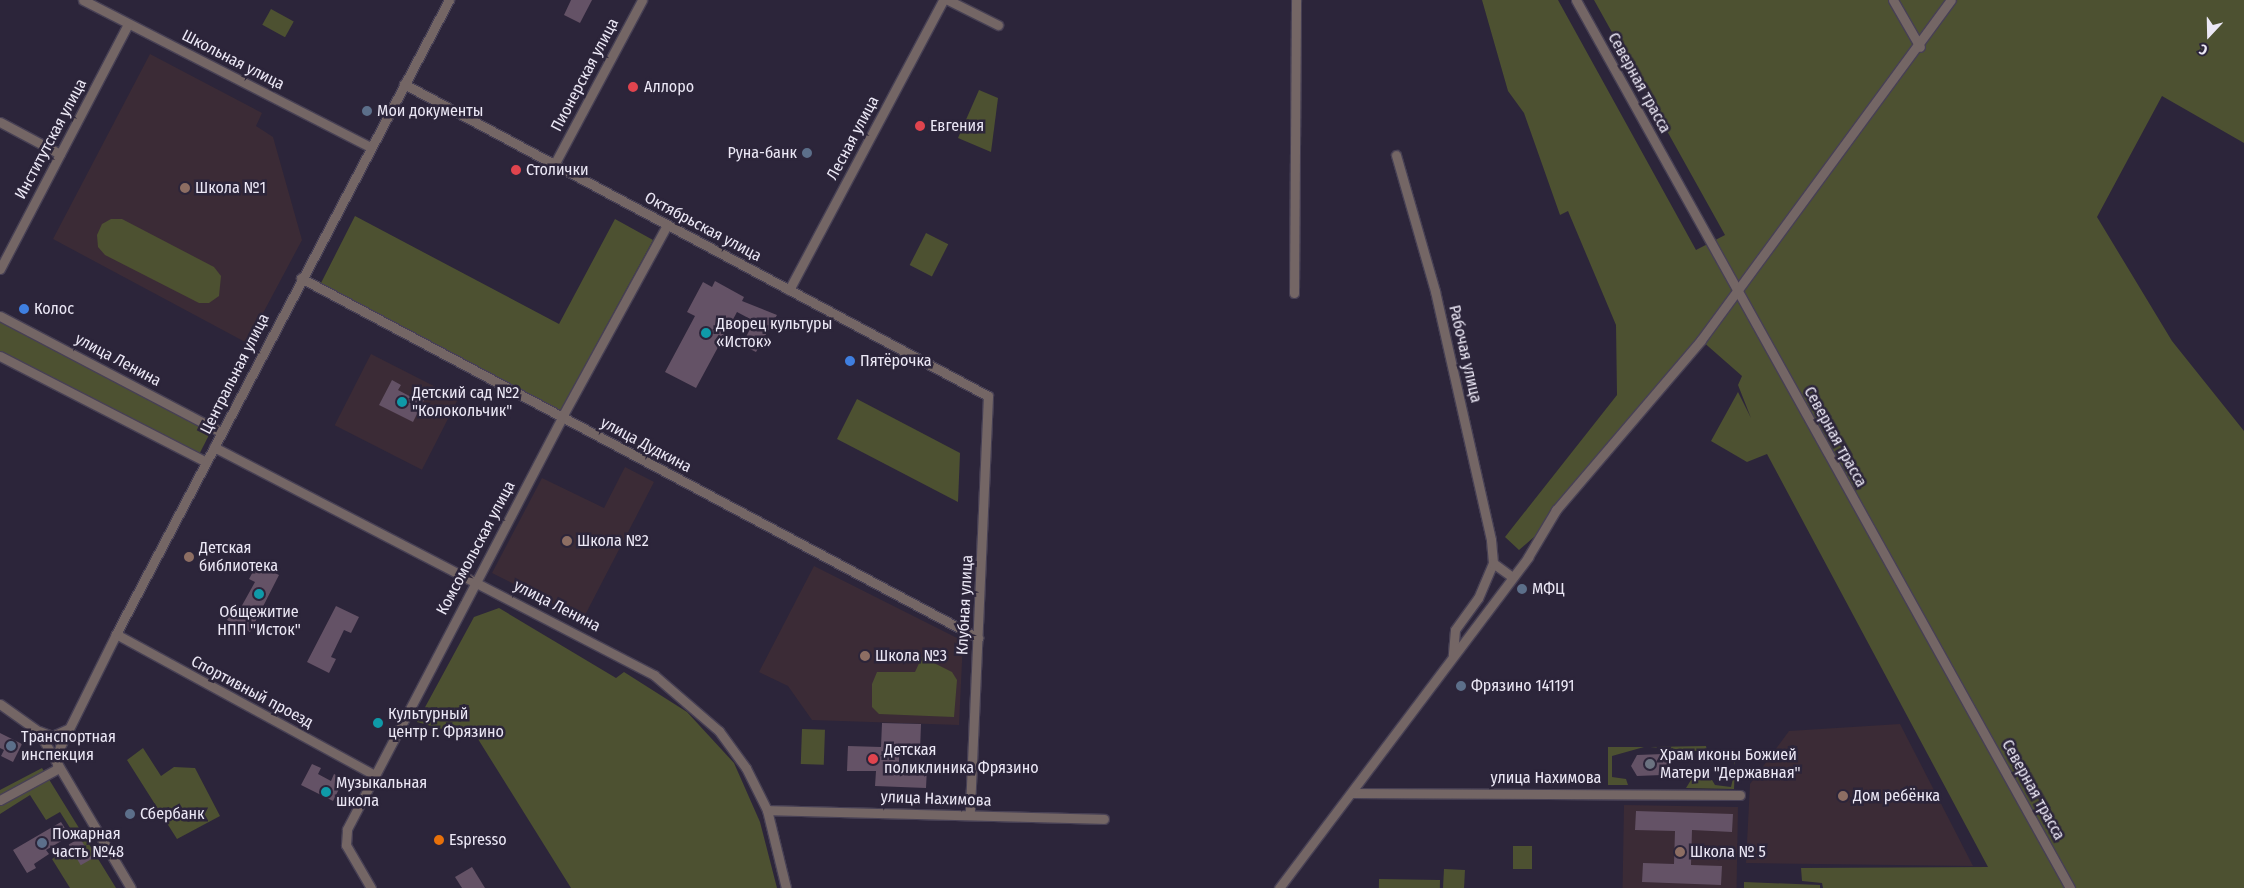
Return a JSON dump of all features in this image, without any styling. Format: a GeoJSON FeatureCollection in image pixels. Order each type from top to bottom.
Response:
{"type":"FeatureCollection","features":[{"type":"Feature","properties":{"kind":"street","name":"Школьная улица"},"geometry":{"type":"LineString","coordinates":[[83,0],[370,147]]}},
{"type":"Feature","properties":{"kind":"street","name":"Центральная улица"},"geometry":{"type":"LineString","coordinates":[[58,767],[68,729],[116,634],[301,278],[449,0]]}},
{"type":"Feature","properties":{"kind":"street","name":"Пионерская улица"},"geometry":{"type":"LineString","coordinates":[[554,164],[642,0]]}},
{"type":"Feature","properties":{"kind":"street","name":"Лесная улица"},"geometry":{"type":"LineString","coordinates":[[789,290],[943,0]]}},
{"type":"Feature","properties":{"kind":"street"},"geometry":{"type":"LineString","coordinates":[[948,0],[998,25]]}},
{"type":"Feature","properties":{"kind":"street"},"geometry":{"type":"LineString","coordinates":[[1294,293],[1296,0]]}},
{"type":"Feature","properties":{"kind":"street","name":"Северная трасса"},"geometry":{"type":"LineString","coordinates":[[1576,0],[1735,291],[2070,888]]}},
{"type":"Feature","properties":{"kind":"street"},"geometry":{"type":"LineString","coordinates":[[1893,0],[1920,47]]}},
{"type":"Feature","properties":{"kind":"street"},"geometry":{"type":"LineString","coordinates":[[1279,888],[1353,793],[1512,577],[1556,510],[1658,393],[1920,47],[1951,0]]}},
{"type":"Feature","properties":{"kind":"street","name":"Институтская улица"},"geometry":{"type":"LineString","coordinates":[[0,269],[128,24]]}},
{"type":"Feature","properties":{"kind":"street","name":"Октябрьская улица"},"geometry":{"type":"LineString","coordinates":[[404,84],[988,396]]}},
{"type":"Feature","properties":{"kind":"street"},"geometry":{"type":"LineString","coordinates":[[0,122],[60,154]]}},
{"type":"Feature","properties":{"kind":"street","name":"Рабочая улица"},"geometry":{"type":"LineString","coordinates":[[1396,155],[1437,301],[1479,479],[1494,563]]}},
{"type":"Feature","properties":{"kind":"street","name":"Комсомольская улица"},"geometry":{"type":"LineString","coordinates":[[371,888],[350,854],[346,837],[375,775],[562,417],[667,225]]}},
{"type":"Feature","properties":{"kind":"street","name":"улица Дудкина"},"geometry":{"type":"LineString","coordinates":[[301,278],[978,638]]}},
{"type":"Feature","properties":{"kind":"street","name":"улица Ленина"},"geometry":{"type":"LineString","coordinates":[[0,316],[221,432]]}},
{"type":"Feature","properties":{"kind":"street"},"geometry":{"type":"LineString","coordinates":[[0,356],[206,462]]}},
{"type":"Feature","properties":{"kind":"street","name":"Клубная улица"},"geometry":{"type":"LineString","coordinates":[[970,815],[988,396]]}},
{"type":"Feature","properties":{"kind":"street","name":"улица Ленина"},"geometry":{"type":"LineString","coordinates":[[214,447],[476,581],[654,675],[719,732],[746,768],[767,810],[786,888]]}},
{"type":"Feature","properties":{"kind":"street"},"geometry":{"type":"LineString","coordinates":[[1453,655],[1455,630],[1478,598],[1494,563],[1512,577]]}},
{"type":"Feature","properties":{"kind":"street","name":"Спортивный проезд"},"geometry":{"type":"LineString","coordinates":[[116,634],[375,775]]}},
{"type":"Feature","properties":{"kind":"street"},"geometry":{"type":"LineString","coordinates":[[0,704],[38,730],[52,736],[68,729]]}},
{"type":"Feature","properties":{"kind":"street"},"geometry":{"type":"LineString","coordinates":[[38,730],[58,767],[131,888]]}},
{"type":"Feature","properties":{"kind":"street"},"geometry":{"type":"LineString","coordinates":[[0,800],[58,767]]}},
{"type":"Feature","properties":{"kind":"street","name":"улица Нахимова"},"geometry":{"type":"LineString","coordinates":[[1353,793],[1740,795]]}},
{"type":"Feature","properties":{"kind":"street","name":"улица Нахимова"},"geometry":{"type":"LineString","coordinates":[[767,810],[1104,820]]}},
{"type":"Feature","properties":{"kind":"shaded area","name":"Школа №1"},"geometry":{"type":"Polygon","coordinates":[[[150,54],[262,113],[256,126],[273,137],[302,240],[247,343],[53,239],[150,54]]]}},
{"type":"Feature","properties":{"kind":"shaded area"},"geometry":{"type":"Polygon","coordinates":[[[371,354],[458,398],[422,470],[335,425],[371,354]]]}},
{"type":"Feature","properties":{"kind":"shaded area","name":"Школа №2"},"geometry":{"type":"Polygon","coordinates":[[[625,467],[654,482],[583,619],[492,573],[542,478],[604,508],[625,467]]]}},
{"type":"Feature","properties":{"kind":"shaded area","name":"Школа №3"},"geometry":{"type":"Polygon","coordinates":[[[814,566],[963,641],[959,725],[812,720],[788,686],[759,672],[814,566]]]}},
{"type":"Feature","properties":{"kind":"shaded area","name":"Дом ребёнка"},"geometry":{"type":"Polygon","coordinates":[[[1900,724],[1973,866],[1746,863],[1750,784],[1789,731],[1900,724]]]}},
{"type":"Feature","properties":{"kind":"shaded area","name":"Школа № 5"},"geometry":{"type":"Polygon","coordinates":[[[1624,805],[1738,807],[1737,888],[1623,888],[1624,805]]]}},
{"type":"Feature","properties":{"kind":"green space"},"geometry":{"type":"Polygon","coordinates":[[[1482,0],[1558,0],[1696,250],[1725,235],[1594,0],[2244,0],[2244,143],[2162,96],[2097,217],[2172,341],[2244,431],[2244,888],[1823,888],[1822,883],[1802,881],[1801,868],[1988,867],[1767,454],[1747,462],[1711,441],[1738,392],[1751,418],[1738,385],[1742,376],[1701,340],[1542,530],[1519,550],[1505,537],[1617,395],[1616,325],[1568,211],[1560,215],[1524,113],[1508,91],[1482,0]]]}},
{"type":"Feature","properties":{"kind":"green space"},"geometry":{"type":"Polygon","coordinates":[[[271,9],[294,22],[285,37],[262,25],[271,9]]]}},
{"type":"Feature","properties":{"kind":"green space"},"geometry":{"type":"Polygon","coordinates":[[[979,90],[998,98],[991,152],[958,138],[979,90]]]}},
{"type":"Feature","properties":{"kind":"green space"},"geometry":{"type":"Polygon","coordinates":[[[355,216],[559,324],[615,219],[653,240],[560,411],[321,283],[355,216]]]}},
{"type":"Feature","properties":{"kind":"green space"},"geometry":{"type":"Polygon","coordinates":[[[111,219],[122,219],[214,267],[221,276],[219,296],[209,303],[199,303],[105,255],[98,247],[97,235],[102,224],[111,219]]]}},
{"type":"Feature","properties":{"kind":"green space"},"geometry":{"type":"Polygon","coordinates":[[[926,233],[948,244],[932,276],[910,265],[926,233]]]}},
{"type":"Feature","properties":{"kind":"green space"},"geometry":{"type":"Polygon","coordinates":[[[0,321],[212,429],[198,456],[0,355],[0,321]]]}},
{"type":"Feature","properties":{"kind":"green space"},"geometry":{"type":"Polygon","coordinates":[[[857,399],[960,453],[958,502],[837,439],[857,399]]]}},
{"type":"Feature","properties":{"kind":"green space"},"geometry":{"type":"Polygon","coordinates":[[[499,608],[616,678],[624,672],[687,712],[734,763],[760,822],[777,888],[571,888],[478,739],[417,722],[474,617],[499,608]]]}},
{"type":"Feature","properties":{"kind":"green space"},"geometry":{"type":"Polygon","coordinates":[[[922,657],[952,672],[957,680],[954,717],[879,714],[872,707],[872,684],[877,672],[915,672],[922,657]]]}},
{"type":"Feature","properties":{"kind":"green space"},"geometry":{"type":"Polygon","coordinates":[[[802,729],[825,730],[824,765],[801,764],[802,729]]]}},
{"type":"Feature","properties":{"kind":"green space"},"geometry":{"type":"Polygon","coordinates":[[[1706,746],[1707,751],[1735,751],[1735,765],[1732,754],[1650,747],[1706,746]]]}},
{"type":"Feature","properties":{"kind":"green space"},"geometry":{"type":"Polygon","coordinates":[[[1608,747],[1644,747],[1612,756],[1612,777],[1626,779],[1628,785],[1608,785],[1608,747]]]}},
{"type":"Feature","properties":{"kind":"green space"},"geometry":{"type":"Polygon","coordinates":[[[143,748],[161,776],[174,767],[195,768],[220,816],[177,839],[127,760],[143,748]]]}},
{"type":"Feature","properties":{"kind":"green space"},"geometry":{"type":"Polygon","coordinates":[[[42,768],[116,888],[70,888],[52,859],[79,842],[60,812],[46,820],[30,795],[0,814],[0,790],[42,768]]]}},
{"type":"Feature","properties":{"kind":"green space"},"geometry":{"type":"Polygon","coordinates":[[[1735,770],[1734,789],[1686,788],[1691,780],[1712,780],[1715,785],[1731,787],[1735,770]]]}},
{"type":"Feature","properties":{"kind":"green space"},"geometry":{"type":"Polygon","coordinates":[[[1513,846],[1532,846],[1532,869],[1513,869],[1513,846]]]}},
{"type":"Feature","properties":{"kind":"green space"},"geometry":{"type":"Polygon","coordinates":[[[1444,869],[1465,870],[1464,888],[1443,888],[1444,869]]]}},
{"type":"Feature","properties":{"kind":"green space"},"geometry":{"type":"Polygon","coordinates":[[[1379,879],[1440,880],[1440,888],[1379,888],[1379,879]]]}},
{"type":"Feature","properties":{"kind":"green space"},"geometry":{"type":"Polygon","coordinates":[[[1744,882],[1820,885],[1820,888],[1744,888],[1744,882]]]}},
{"type":"Feature","properties":{"kind":"building"},"geometry":{"type":"Polygon","coordinates":[[[571,0],[592,0],[580,23],[564,15],[571,0]]]}},
{"type":"Feature","properties":{"kind":"building","name":"Дворец культуры «Исток»"},"geometry":{"type":"Polygon","coordinates":[[[715,281],[744,297],[742,301],[777,315],[756,352],[742,345],[754,321],[737,312],[696,388],[665,372],[695,316],[687,312],[703,282],[712,287],[715,281]]]}},
{"type":"Feature","properties":{"kind":"building","name":"Детский сад №2 \"Колокольчик\""},"geometry":{"type":"Polygon","coordinates":[[[392,380],[401,385],[398,390],[415,399],[418,394],[425,398],[413,422],[379,405],[392,380]]]}},
{"type":"Feature","properties":{"kind":"building","name":"Общежитие НПП \"Исток\""},"geometry":{"type":"Polygon","coordinates":[[[257,564],[279,575],[250,632],[227,620],[234,606],[240,609],[255,582],[249,579],[257,564]]]}},
{"type":"Feature","properties":{"kind":"building","name":"Общежитие НПП \"Исток\""},"geometry":{"type":"Polygon","coordinates":[[[336,606],[359,617],[351,633],[344,630],[331,657],[336,659],[329,673],[307,662],[336,606]]]}},
{"type":"Feature","properties":{"kind":"building","name":"Детская поликлиника Фрязино"},"geometry":{"type":"Polygon","coordinates":[[[882,723],[921,724],[920,751],[899,750],[899,768],[927,768],[926,788],[875,786],[876,771],[847,771],[848,746],[881,747],[882,723]]]}},
{"type":"Feature","properties":{"kind":"building","name":"Транспортная инспекция"},"geometry":{"type":"Polygon","coordinates":[[[0,733],[22,744],[13,762],[1,756],[4,750],[0,748],[0,733]]]}},
{"type":"Feature","properties":{"kind":"building","name":"Храм иконы Божией Матери \"Державная\""},"geometry":{"type":"Polygon","coordinates":[[[1663,754],[1669,766],[1662,775],[1637,776],[1631,766],[1637,755],[1663,754]]]}},
{"type":"Feature","properties":{"kind":"building","name":"Музыкальная школа"},"geometry":{"type":"Polygon","coordinates":[[[312,764],[321,768],[318,774],[331,781],[334,774],[344,779],[333,801],[301,785],[312,764]]]}},
{"type":"Feature","properties":{"kind":"building"},"geometry":{"type":"Polygon","coordinates":[[[1636,811],[1733,814],[1732,832],[1692,830],[1691,865],[1722,866],[1721,885],[1642,882],[1643,863],[1674,864],[1675,831],[1635,830],[1636,811]]]}},
{"type":"Feature","properties":{"kind":"building","name":"Пожарная часть №48"},"geometry":{"type":"Polygon","coordinates":[[[61,822],[70,836],[46,850],[49,854],[34,864],[36,868],[27,873],[13,850],[61,822]]]}},
{"type":"Feature","properties":{"kind":"building"},"geometry":{"type":"Polygon","coordinates":[[[80,838],[92,859],[81,865],[69,844],[80,838]]]}},
{"type":"Feature","properties":{"kind":"building"},"geometry":{"type":"Polygon","coordinates":[[[472,867],[485,888],[462,888],[455,877],[472,867]]]}},
{"type":"Feature","properties":{"kind":"place","name":"Аллоро"},"geometry":{"type":"Point","coordinates":[633,87]}},
{"type":"Feature","properties":{"kind":"place","name":"Мои документы"},"geometry":{"type":"Point","coordinates":[367,111]}},
{"type":"Feature","properties":{"kind":"place","name":"Евгения"},"geometry":{"type":"Point","coordinates":[920,126]}},
{"type":"Feature","properties":{"kind":"place","name":"Руна-банк"},"geometry":{"type":"Point","coordinates":[807,153]}},
{"type":"Feature","properties":{"kind":"place","name":"Столички"},"geometry":{"type":"Point","coordinates":[516,170]}},
{"type":"Feature","properties":{"kind":"place","name":"Школа №1"},"geometry":{"type":"Point","coordinates":[185,188]}},
{"type":"Feature","properties":{"kind":"place","name":"Колос"},"geometry":{"type":"Point","coordinates":[24,309]}},
{"type":"Feature","properties":{"kind":"place","name":"Дворец культуры «Исток»"},"geometry":{"type":"Point","coordinates":[706,333]}},
{"type":"Feature","properties":{"kind":"place","name":"Пятёрочка"},"geometry":{"type":"Point","coordinates":[850,361]}},
{"type":"Feature","properties":{"kind":"place","name":"Детский сад №2 \"Колокольчик\""},"geometry":{"type":"Point","coordinates":[402,402]}},
{"type":"Feature","properties":{"kind":"place","name":"Школа №2"},"geometry":{"type":"Point","coordinates":[567,541]}},
{"type":"Feature","properties":{"kind":"place","name":"Детская библиотека"},"geometry":{"type":"Point","coordinates":[189,557]}},
{"type":"Feature","properties":{"kind":"place","name":"МФЦ"},"geometry":{"type":"Point","coordinates":[1522,589]}},
{"type":"Feature","properties":{"kind":"place","name":"Общежитие НПП \"Исток\""},"geometry":{"type":"Point","coordinates":[259,594]}},
{"type":"Feature","properties":{"kind":"place","name":"Школа №3"},"geometry":{"type":"Point","coordinates":[865,656]}},
{"type":"Feature","properties":{"kind":"place","name":"Фрязино 141191"},"geometry":{"type":"Point","coordinates":[1461,686]}},
{"type":"Feature","properties":{"kind":"place","name":"Культурный центр г. Фрязино"},"geometry":{"type":"Point","coordinates":[378,723]}},
{"type":"Feature","properties":{"kind":"place","name":"Транспортная инспекция"},"geometry":{"type":"Point","coordinates":[11,746]}},
{"type":"Feature","properties":{"kind":"place","name":"Детская поликлиника Фрязино"},"geometry":{"type":"Point","coordinates":[873,759]}},
{"type":"Feature","properties":{"kind":"place","name":"Храм иконы Божией Матери \"Державная\""},"geometry":{"type":"Point","coordinates":[1650,764]}},
{"type":"Feature","properties":{"kind":"place","name":"Музыкальная школа"},"geometry":{"type":"Point","coordinates":[326,792]}},
{"type":"Feature","properties":{"kind":"place","name":"Дом ребёнка"},"geometry":{"type":"Point","coordinates":[1843,796]}},
{"type":"Feature","properties":{"kind":"place","name":"Сбербанк"},"geometry":{"type":"Point","coordinates":[130,814]}},
{"type":"Feature","properties":{"kind":"place","name":"Espresso"},"geometry":{"type":"Point","coordinates":[439,840]}},
{"type":"Feature","properties":{"kind":"place","name":"Пожарная часть №48"},"geometry":{"type":"Point","coordinates":[42,843]}},
{"type":"Feature","properties":{"kind":"place","name":"Школа № 5"},"geometry":{"type":"Point","coordinates":[1680,852]}}]}
